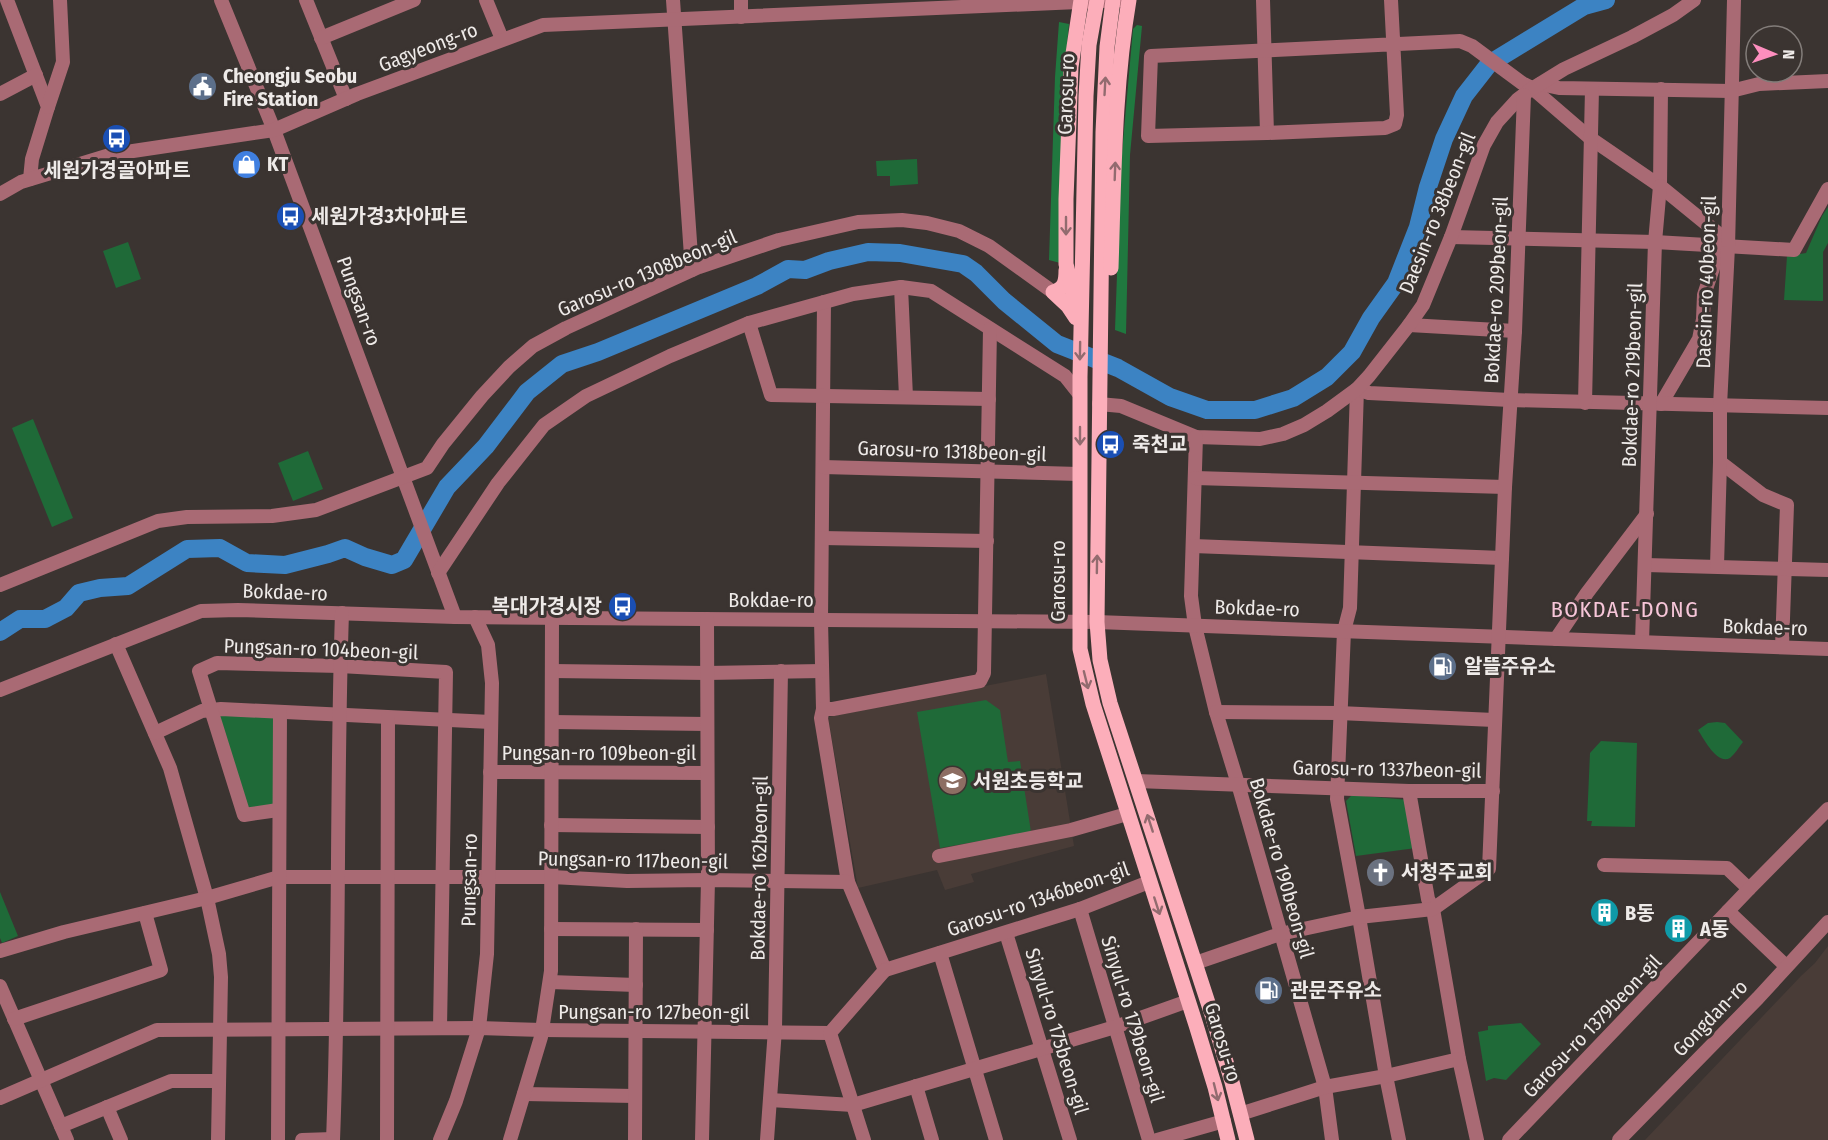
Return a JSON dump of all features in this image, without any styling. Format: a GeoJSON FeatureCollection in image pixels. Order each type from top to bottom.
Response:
{"type":"FeatureCollection","features":[{"type":"Feature","properties":{"kind":"main road","name":"Garosu-ro"},"geometry":{"type":"LineString","coordinates":[[1113,0],[1107,47],[1103,132],[1097,622],[1100,660],[1110,703],[1232,1082],[1246,1140]]}},
{"type":"Feature","properties":{"kind":"main road"},"geometry":{"type":"LineString","coordinates":[[1100,333],[1110,288],[1117,120],[1128,0]]}},
{"type":"Feature","properties":{"kind":"main road"},"geometry":{"type":"LineString","coordinates":[[1080,1],[1071,67],[1065,282],[1060,289],[1053,292],[1068,306],[1081,325]]}},
{"type":"Feature","properties":{"kind":"main road","name":"Garosu-ro"},"geometry":{"type":"LineString","coordinates":[[1096,1],[1089,45],[1086,96],[1080,377],[1078,622],[1080,650],[1085,679],[1215,1087],[1228,1140]]}},
{"type":"Feature","properties":{"kind":"main road"},"geometry":{"type":"LineString","coordinates":[[1066,264],[1081,325]]}},
{"type":"Feature","properties":{"kind":"street"},"geometry":{"type":"LineString","coordinates":[[7,0],[48,107]]}},
{"type":"Feature","properties":{"kind":"street"},"geometry":{"type":"LineString","coordinates":[[30,179],[32,159],[63,62],[60,0]]}},
{"type":"Feature","properties":{"kind":"street","name":"Pungsan-ro"},"geometry":{"type":"LineString","coordinates":[[222,0],[274,130],[455,617]]}},
{"type":"Feature","properties":{"kind":"street"},"geometry":{"type":"LineString","coordinates":[[306,0],[346,99]]}},
{"type":"Feature","properties":{"kind":"street"},"geometry":{"type":"LineString","coordinates":[[321,38],[414,0]]}},
{"type":"Feature","properties":{"kind":"street"},"geometry":{"type":"LineString","coordinates":[[486,0],[502,39]]}},
{"type":"Feature","properties":{"kind":"street"},"geometry":{"type":"LineString","coordinates":[[673,0],[692,270]]}},
{"type":"Feature","properties":{"kind":"street"},"geometry":{"type":"LineString","coordinates":[[741,0],[741,17]]}},
{"type":"Feature","properties":{"kind":"street","name":"Gagyeong-ro"},"geometry":{"type":"LineString","coordinates":[[0,194],[21,182],[113,153],[274,130],[346,99],[543,25],[741,17],[908,5],[1128,0]]}},
{"type":"Feature","properties":{"kind":"street"},"geometry":{"type":"LineString","coordinates":[[1263,0],[1267,133]]}},
{"type":"Feature","properties":{"kind":"street"},"geometry":{"type":"LineString","coordinates":[[1391,0],[1394,45],[1397,115],[1395,124],[1385,128],[1148,136],[1151,56],[1394,45],[1460,40],[1473,46],[1529,87],[1590,138],[1659,186],[1720,235],[1728,247]]}},
{"type":"Feature","properties":{"kind":"street","name":"Daesin-ro 38beon-gil"},"geometry":{"type":"LineString","coordinates":[[1196,437],[1260,439],[1283,434],[1304,426],[1358,389],[1423,305],[1451,237],[1484,145],[1497,122],[1529,87],[1663,21],[1694,0]]}},
{"type":"Feature","properties":{"kind":"street","name":"Daesin-ro 40beon-gil"},"geometry":{"type":"LineString","coordinates":[[1717,566],[1720,406],[1728,247],[1734,0]]}},
{"type":"Feature","properties":{"kind":"street"},"geometry":{"type":"LineString","coordinates":[[0,94],[36,75]]}},
{"type":"Feature","properties":{"kind":"street"},"geometry":{"type":"LineString","coordinates":[[1529,87],[1731,91],[1759,84],[1828,81]]}},
{"type":"Feature","properties":{"kind":"street","name":"Bokdae-ro 209beon-gil"},"geometry":{"type":"LineString","coordinates":[[1433,909],[1489,869],[1505,487],[1529,87]]}},
{"type":"Feature","properties":{"kind":"street"},"geometry":{"type":"LineString","coordinates":[[1585,403],[1592,89]]}},
{"type":"Feature","properties":{"kind":"street","name":"Bokdae-ro 219beon-gil"},"geometry":{"type":"LineString","coordinates":[[1642,642],[1647,513],[1656,404],[1655,242],[1659,186],[1661,89]]}},
{"type":"Feature","properties":{"kind":"street"},"geometry":{"type":"LineString","coordinates":[[1451,237],[1655,242],[1794,250],[1828,189]]}},
{"type":"Feature","properties":{"kind":"street","name":"Garosu-ro 1308beon-gil"},"geometry":{"type":"LineString","coordinates":[[0,585],[158,521],[187,517],[272,516],[316,510],[428,468],[443,444],[482,396],[509,367],[533,346],[566,328],[692,270],[779,240],[858,222],[902,220],[927,223],[959,231],[989,246],[1053,292]]}},
{"type":"Feature","properties":{"kind":"street"},"geometry":{"type":"LineString","coordinates":[[1656,404],[1699,339],[1704,295],[1714,265],[1728,247]]}},
{"type":"Feature","properties":{"kind":"street"},"geometry":{"type":"LineString","coordinates":[[901,287],[906,397]]}},
{"type":"Feature","properties":{"kind":"street"},"geometry":{"type":"LineString","coordinates":[[437,568],[498,483],[544,425],[586,396],[670,356],[749,323],[824,302],[854,294],[901,287],[931,291],[1065,376],[1080,395]]}},
{"type":"Feature","properties":{"kind":"street"},"geometry":{"type":"LineString","coordinates":[[824,302],[821,620],[823,709],[821,718],[848,882],[885,970],[830,1033],[864,1140]]}},
{"type":"Feature","properties":{"kind":"street"},"geometry":{"type":"LineString","coordinates":[[749,323],[771,395],[989,399]]}},
{"type":"Feature","properties":{"kind":"street"},"geometry":{"type":"LineString","coordinates":[[1409,325],[1515,331]]}},
{"type":"Feature","properties":{"kind":"street"},"geometry":{"type":"LineString","coordinates":[[823,709],[980,681],[984,673],[990,329]]}},
{"type":"Feature","properties":{"kind":"street"},"geometry":{"type":"LineString","coordinates":[[1399,1140],[1337,799],[1344,631],[1350,608],[1358,389],[1369,393],[1510,400],[1828,408]]}},
{"type":"Feature","properties":{"kind":"street"},"geometry":{"type":"LineString","coordinates":[[1099,404],[1121,406],[1196,437]]}},
{"type":"Feature","properties":{"kind":"street","name":"Bokdae-ro 190beon-gil"},"geometry":{"type":"LineString","coordinates":[[1196,437],[1191,596],[1194,626],[1216,712],[1325,1087],[1332,1140]]}},
{"type":"Feature","properties":{"kind":"street"},"geometry":{"type":"LineString","coordinates":[[1720,462],[1763,495],[1787,505],[1782,647]]}},
{"type":"Feature","properties":{"kind":"street","name":"Garosu-ro 1318beon-gil"},"geometry":{"type":"LineString","coordinates":[[823,467],[1079,474]]}},
{"type":"Feature","properties":{"kind":"street"},"geometry":{"type":"LineString","coordinates":[[1195,478],[1505,487]]}},
{"type":"Feature","properties":{"kind":"street"},"geometry":{"type":"LineString","coordinates":[[1556,639],[1587,593],[1647,513]]}},
{"type":"Feature","properties":{"kind":"street"},"geometry":{"type":"LineString","coordinates":[[822,538],[987,541]]}},
{"type":"Feature","properties":{"kind":"street"},"geometry":{"type":"LineString","coordinates":[[1193,546],[1502,558]]}},
{"type":"Feature","properties":{"kind":"street"},"geometry":{"type":"LineString","coordinates":[[1646,565],[1828,570]]}},
{"type":"Feature","properties":{"kind":"street","name":"Bokdae-ro"},"geometry":{"type":"LineString","coordinates":[[0,690],[201,611],[238,610],[455,617],[1097,622],[1828,649]]}},
{"type":"Feature","properties":{"kind":"street"},"geometry":{"type":"LineString","coordinates":[[302,1140],[333,1139],[337,1029],[338,791],[342,613]]}},
{"type":"Feature","properties":{"kind":"street","name":"Pungsan-ro"},"geometry":{"type":"LineString","coordinates":[[440,1140],[456,1101],[479,1028],[487,954],[492,683],[488,645],[475,617]]}},
{"type":"Feature","properties":{"kind":"street"},"geometry":{"type":"LineString","coordinates":[[510,1140],[542,1030],[551,971],[552,618]]}},
{"type":"Feature","properties":{"kind":"street"},"geometry":{"type":"LineString","coordinates":[[702,1140],[708,880],[707,619]]}},
{"type":"Feature","properties":{"kind":"street"},"geometry":{"type":"LineString","coordinates":[[116,644],[170,768],[207,898],[219,954],[221,977],[218,1140]]}},
{"type":"Feature","properties":{"kind":"street","name":"Pungsan-ro 104beon-gil"},"geometry":{"type":"LineString","coordinates":[[210,710],[199,671],[217,663],[340,666],[446,672],[446,720]]}},
{"type":"Feature","properties":{"kind":"street"},"geometry":{"type":"LineString","coordinates":[[552,670],[707,673],[822,671]]}},
{"type":"Feature","properties":{"kind":"street","name":"Bokdae-ro 162beon-gil"},"geometry":{"type":"LineString","coordinates":[[767,1140],[775,1032],[781,671]]}},
{"type":"Feature","properties":{"kind":"street"},"geometry":{"type":"LineString","coordinates":[[155,733],[202,711],[210,710],[491,722]]}},
{"type":"Feature","properties":{"kind":"street"},"geometry":{"type":"LineString","coordinates":[[210,710],[244,815],[278,810]]}},
{"type":"Feature","properties":{"kind":"street"},"geometry":{"type":"LineString","coordinates":[[278,1140],[280,712]]}},
{"type":"Feature","properties":{"kind":"street"},"geometry":{"type":"LineString","coordinates":[[1216,712],[1339,713],[1494,720]]}},
{"type":"Feature","properties":{"kind":"street"},"geometry":{"type":"LineString","coordinates":[[387,1140],[388,718]]}},
{"type":"Feature","properties":{"kind":"street"},"geometry":{"type":"LineString","coordinates":[[440,1028],[446,720]]}},
{"type":"Feature","properties":{"kind":"street"},"geometry":{"type":"LineString","coordinates":[[552,722],[707,724]]}},
{"type":"Feature","properties":{"kind":"street","name":"Pungsan-ro 109beon-gil"},"geometry":{"type":"LineString","coordinates":[[490,772],[707,773]]}},
{"type":"Feature","properties":{"kind":"street","name":"Garosu-ro 1337beon-gil"},"geometry":{"type":"LineString","coordinates":[[1136,781],[1409,791],[1493,791]]}},
{"type":"Feature","properties":{"kind":"street"},"geometry":{"type":"LineString","coordinates":[[1409,791],[1428,899],[1433,909],[1459,1059],[1477,1140]]}},
{"type":"Feature","properties":{"kind":"street","name":"Garosu-ro 1379beon-gil"},"geometry":{"type":"LineString","coordinates":[[1509,1140],[1828,809]]}},
{"type":"Feature","properties":{"kind":"street"},"geometry":{"type":"LineString","coordinates":[[939,856],[1071,830],[1127,814]]}},
{"type":"Feature","properties":{"kind":"street"},"geometry":{"type":"LineString","coordinates":[[551,825],[708,827]]}},
{"type":"Feature","properties":{"kind":"street"},"geometry":{"type":"LineString","coordinates":[[1604,865],[1727,868],[1749,889]]}},
{"type":"Feature","properties":{"kind":"street","name":"Pungsan-ro 117beon-gil"},"geometry":{"type":"LineString","coordinates":[[0,951],[64,932],[207,898],[279,877],[490,879],[552,877],[627,881],[848,882]]}},
{"type":"Feature","properties":{"kind":"street","name":"Garosu-ro 1346beon-gil"},"geometry":{"type":"LineString","coordinates":[[885,970],[1080,909],[1149,882]]}},
{"type":"Feature","properties":{"kind":"street","name":"Sinyul-ro 179beon-gil"},"geometry":{"type":"LineString","coordinates":[[1080,909],[1149,1140]]}},
{"type":"Feature","properties":{"kind":"street"},"geometry":{"type":"LineString","coordinates":[[1195,963],[1280,934],[1359,917],[1433,909]]}},
{"type":"Feature","properties":{"kind":"street"},"geometry":{"type":"LineString","coordinates":[[1728,911],[1786,966]]}},
{"type":"Feature","properties":{"kind":"street"},"geometry":{"type":"LineString","coordinates":[[14,1019],[161,970],[145,913]]}},
{"type":"Feature","properties":{"kind":"street","name":"Gongdan-ro"},"geometry":{"type":"LineString","coordinates":[[1619,1140],[1758,998],[1828,922]]}},
{"type":"Feature","properties":{"kind":"street"},"geometry":{"type":"LineString","coordinates":[[551,929],[707,930]]}},
{"type":"Feature","properties":{"kind":"street"},"geometry":{"type":"LineString","coordinates":[[635,1140],[636,929]]}},
{"type":"Feature","properties":{"kind":"street","name":"Sinyul-ro 175beon-gil"},"geometry":{"type":"LineString","coordinates":[[1006,933],[1070,1140]]}},
{"type":"Feature","properties":{"kind":"street","name":"Garosu-ro 1346beon-gil"},"geometry":{"type":"LineString","coordinates":[[940,953],[996,1140]]}},
{"type":"Feature","properties":{"kind":"street"},"geometry":{"type":"LineString","coordinates":[[550,982],[636,985]]}},
{"type":"Feature","properties":{"kind":"street"},"geometry":{"type":"LineString","coordinates":[[0,986],[67,1140]]}},
{"type":"Feature","properties":{"kind":"street"},"geometry":{"type":"LineString","coordinates":[[770,1100],[853,1106],[1115,1027],[1188,1001]]}},
{"type":"Feature","properties":{"kind":"street","name":"Pungsan-ro 127beon-gil"},"geometry":{"type":"LineString","coordinates":[[0,1098],[157,1030],[479,1028],[830,1033]]}},
{"type":"Feature","properties":{"kind":"street"},"geometry":{"type":"LineString","coordinates":[[1240,1114],[1325,1087],[1459,1059]]}},
{"type":"Feature","properties":{"kind":"street"},"geometry":{"type":"LineString","coordinates":[[61,1126],[171,1081],[219,1081]]}},
{"type":"Feature","properties":{"kind":"street"},"geometry":{"type":"LineString","coordinates":[[916,1086],[931,1139]]}},
{"type":"Feature","properties":{"kind":"street"},"geometry":{"type":"LineString","coordinates":[[524,1094],[635,1096]]}},
{"type":"Feature","properties":{"kind":"street"},"geometry":{"type":"LineString","coordinates":[[107,1107],[121,1140]]}},
{"type":"Feature","properties":{"kind":"street"},"geometry":{"type":"LineString","coordinates":[[1157,1140],[1224,1122]]}},
{"type":"Feature","properties":{"kind":"shaded area","name":"서원초등학교"},"geometry":{"type":"Polygon","coordinates":[[[1046,674],[1074,846],[971,874],[974,882],[945,890],[937,870],[858,888],[828,717],[1046,674]]]}},
{"type":"Feature","properties":{"kind":"shaded area"},"geometry":{"type":"Polygon","coordinates":[[[1828,946],[1828,1140],[1645,1140],[1815,963],[1828,946]]]}},
{"type":"Feature","properties":{"kind":"green space"},"geometry":{"type":"Polygon","coordinates":[[[1059,22],[1069,24],[1064,76],[1060,263],[1049,260],[1059,22]]]}},
{"type":"Feature","properties":{"kind":"green space"},"geometry":{"type":"Polygon","coordinates":[[[1137,25],[1142,26],[1130,155],[1126,334],[1115,330],[1121,164],[1133,29],[1137,25]]]}},
{"type":"Feature","properties":{"kind":"green space"},"geometry":{"type":"Polygon","coordinates":[[[917,159],[918,184],[890,186],[890,176],[877,176],[876,161],[917,159]]]}},
{"type":"Feature","properties":{"kind":"green space"},"geometry":{"type":"Polygon","coordinates":[[[1828,207],[1828,243],[1823,252],[1823,301],[1784,300],[1787,256],[1806,253],[1828,207]]]}},
{"type":"Feature","properties":{"kind":"green space"},"geometry":{"type":"Polygon","coordinates":[[[128,242],[141,279],[116,288],[103,251],[128,242]]]}},
{"type":"Feature","properties":{"kind":"green space"},"geometry":{"type":"Polygon","coordinates":[[[33,419],[73,518],[52,527],[12,428],[33,419]]]}},
{"type":"Feature","properties":{"kind":"green space"},"geometry":{"type":"Polygon","coordinates":[[[308,451],[323,489],[293,501],[278,463],[308,451]]]}},
{"type":"Feature","properties":{"kind":"green space"},"geometry":{"type":"Polygon","coordinates":[[[986,700],[1000,710],[1008,762],[1020,761],[1031,832],[940,848],[917,712],[986,700]]]}},
{"type":"Feature","properties":{"kind":"green space"},"geometry":{"type":"Polygon","coordinates":[[[216,713],[275,716],[274,806],[248,811],[216,713]]]}},
{"type":"Feature","properties":{"kind":"green space"},"geometry":{"type":"Polygon","coordinates":[[[1708,723],[1725,723],[1743,742],[1730,758],[1720,758],[1716,755],[1698,730],[1708,723]]]}},
{"type":"Feature","properties":{"kind":"green space"},"geometry":{"type":"Polygon","coordinates":[[[1601,741],[1637,743],[1635,827],[1591,826],[1592,821],[1587,821],[1590,753],[1601,741]]]}},
{"type":"Feature","properties":{"kind":"green space"},"geometry":{"type":"Polygon","coordinates":[[[1352,795],[1409,800],[1416,848],[1356,856],[1346,801],[1352,795]]]}},
{"type":"Feature","properties":{"kind":"green space"},"geometry":{"type":"Polygon","coordinates":[[[0,892],[18,936],[2,943],[0,938],[0,892]]]}},
{"type":"Feature","properties":{"kind":"green space"},"geometry":{"type":"Polygon","coordinates":[[[1521,1023],[1541,1044],[1506,1080],[1494,1078],[1486,1081],[1478,1032],[1488,1030],[1488,1026],[1521,1023]]]}},
{"type":"Feature","properties":{"kind":"waterway"},"geometry":{"type":"LineString","coordinates":[[0,632],[20,619],[45,619],[66,608],[79,593],[100,588],[128,586],[187,549],[220,548],[247,563],[285,565],[345,548],[392,565],[404,560],[447,487],[486,446],[527,392],[562,364],[598,352],[757,286],[788,269],[805,270],[829,261],[868,252],[900,253],[963,264],[1057,344],[1118,368],[1170,397],[1207,410],[1255,410],[1293,398],[1327,377],[1352,352],[1371,318],[1396,283],[1418,227],[1444,139],[1464,96],[1489,64],[1584,6],[1606,0]]}},
{"type":"Feature","properties":{"kind":"place","name":"Cheongju Seobu Fire Station"},"geometry":{"type":"Point","coordinates":[202,87]}},
{"type":"Feature","properties":{"kind":"place","name":"세원가경골아파트"},"geometry":{"type":"Point","coordinates":[117,139]}},
{"type":"Feature","properties":{"kind":"place","name":"KT"},"geometry":{"type":"Point","coordinates":[246,164]}},
{"type":"Feature","properties":{"kind":"place","name":"세원가경3차아파트"},"geometry":{"type":"Point","coordinates":[290,216]}},
{"type":"Feature","properties":{"kind":"place","name":"죽천교"},"geometry":{"type":"Point","coordinates":[1111,444]}},
{"type":"Feature","properties":{"kind":"place","name":"복대가경시장"},"geometry":{"type":"Point","coordinates":[623,606]}},
{"type":"Feature","properties":{"kind":"place","name":"알뜰주유소"},"geometry":{"type":"Point","coordinates":[1443,666]}},
{"type":"Feature","properties":{"kind":"place","name":"서원초등학교"},"geometry":{"type":"Point","coordinates":[952,781]}},
{"type":"Feature","properties":{"kind":"place","name":"서청주교회"},"geometry":{"type":"Point","coordinates":[1380,872]}},
{"type":"Feature","properties":{"kind":"place","name":"B동"},"geometry":{"type":"Point","coordinates":[1604,913]}},
{"type":"Feature","properties":{"kind":"place","name":"A동"},"geometry":{"type":"Point","coordinates":[1679,929]}},
{"type":"Feature","properties":{"kind":"place","name":"관문주유소"},"geometry":{"type":"Point","coordinates":[1269,990]}},
{"type":"Feature","properties":{"kind":"district","name":"BOKDAE-DONG"},"geometry":{"type":"Point","coordinates":[1625,609]}}]}
